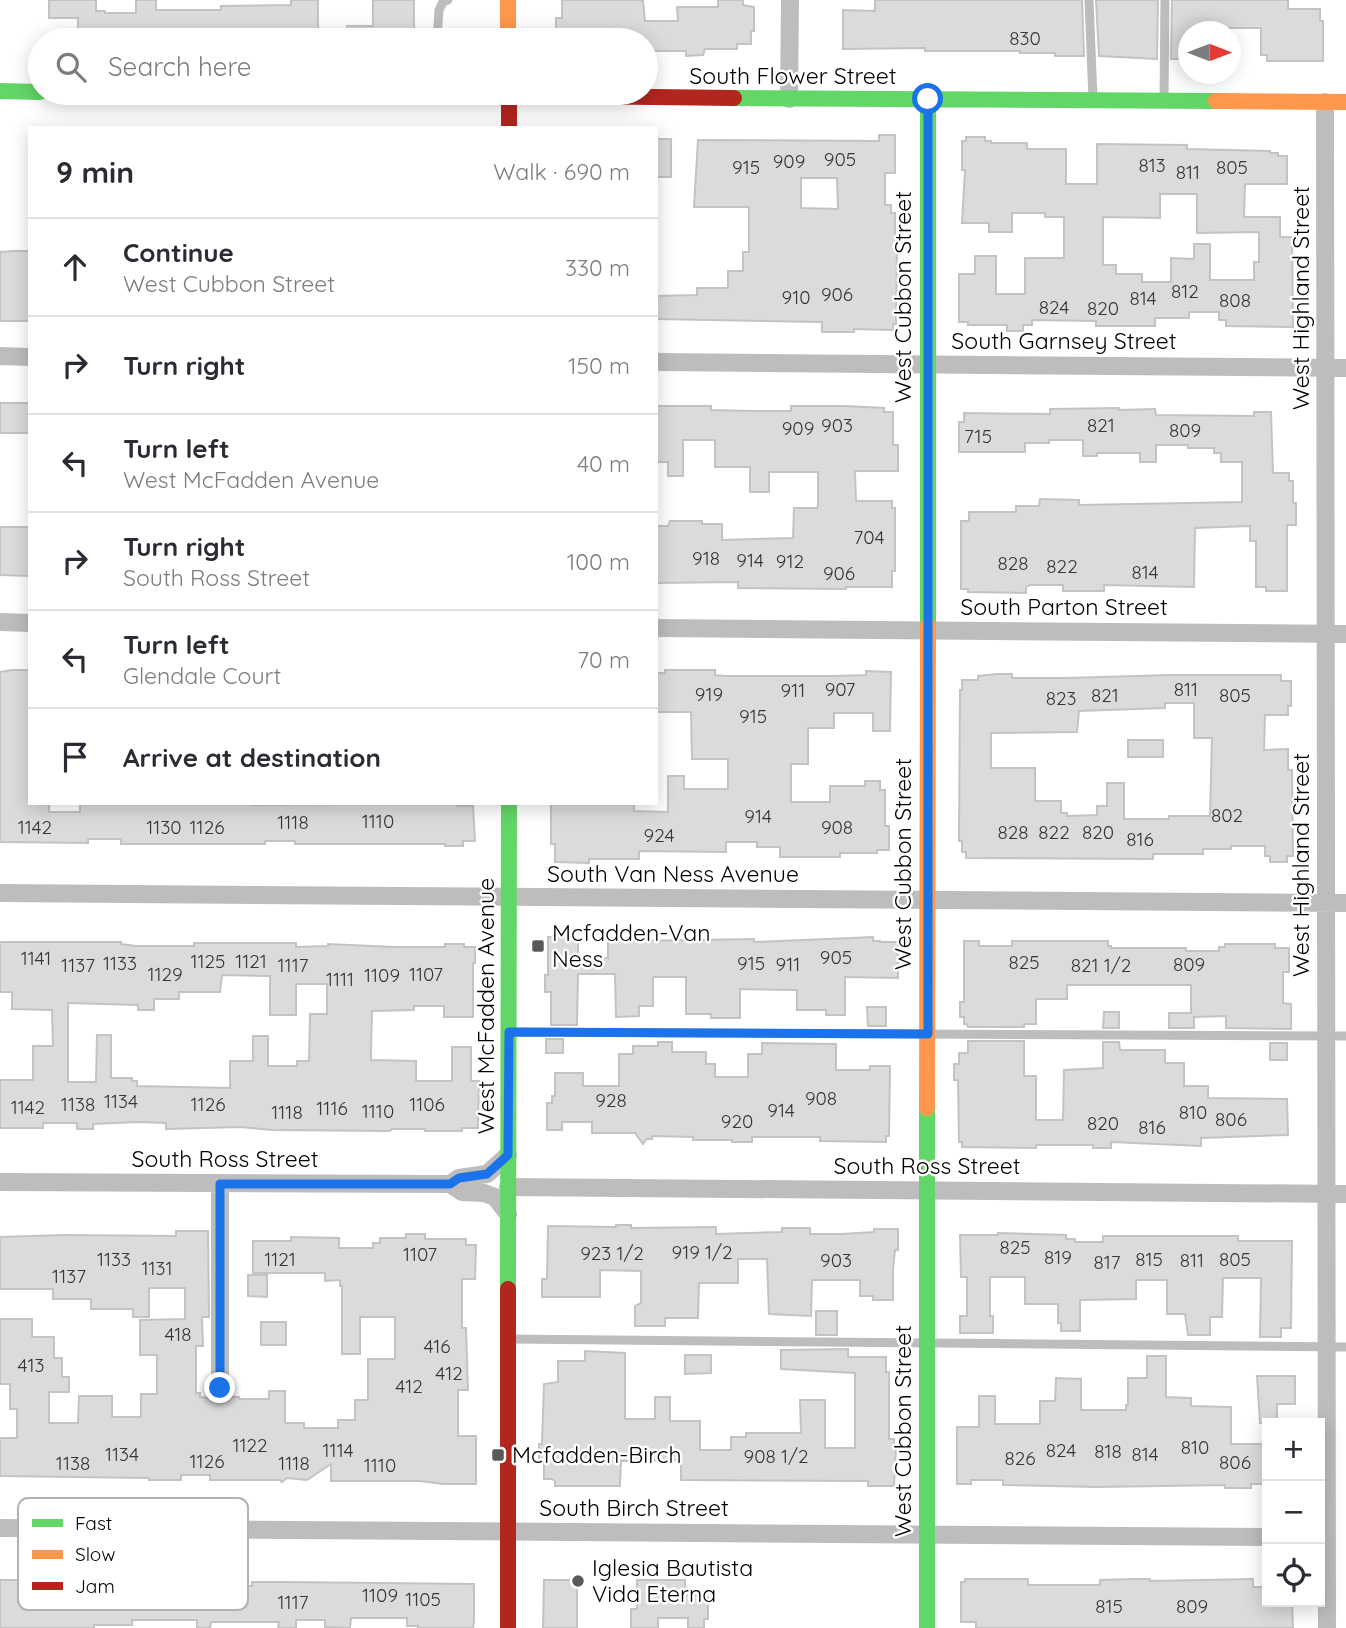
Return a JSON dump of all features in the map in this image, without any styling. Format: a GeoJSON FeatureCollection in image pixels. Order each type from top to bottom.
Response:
{"type":"FeatureCollection","features":[{"type":"Feature","properties":{"kind":"street"},"geometry":{"type":"LineString","coordinates":[[508,0],[508,28]]}},
{"type":"Feature","properties":{"kind":"street"},"geometry":{"type":"LineString","coordinates":[[789,99],[790,0]]}},
{"type":"Feature","properties":{"kind":"street"},"geometry":{"type":"LineString","coordinates":[[0,92],[28,92]]}},
{"type":"Feature","properties":{"kind":"street","name":"South Flower Street"},"geometry":{"type":"LineString","coordinates":[[658,97],[1346,102]]}},
{"type":"Feature","properties":{"kind":"street","name":"West Cubbon Street"},"geometry":{"type":"LineString","coordinates":[[927,1628],[928,99]]}},
{"type":"Feature","properties":{"kind":"street","name":"West Highland Street"},"geometry":{"type":"LineString","coordinates":[[1324,1481],[1325,102]]}},
{"type":"Feature","properties":{"kind":"street"},"geometry":{"type":"LineString","coordinates":[[509,105],[509,126]]}},
{"type":"Feature","properties":{"kind":"street"},"geometry":{"type":"LineString","coordinates":[[0,356],[28,356]]}},
{"type":"Feature","properties":{"kind":"street","name":"South Garnsey Street"},"geometry":{"type":"LineString","coordinates":[[658,362],[1346,368]]}},
{"type":"Feature","properties":{"kind":"street"},"geometry":{"type":"LineString","coordinates":[[0,622],[28,622]]}},
{"type":"Feature","properties":{"kind":"street","name":"South Parton Street"},"geometry":{"type":"LineString","coordinates":[[658,628],[1346,634]]}},
{"type":"Feature","properties":{"kind":"street","name":"West McFadden Avenue"},"geometry":{"type":"LineString","coordinates":[[508,1628],[509,805]]}},
{"type":"Feature","properties":{"kind":"street","name":"South Van Ness Avenue"},"geometry":{"type":"LineString","coordinates":[[0,893],[1346,903]]}},
{"type":"Feature","properties":{"kind":"street","name":"South Ross Street"},"geometry":{"type":"LineString","coordinates":[[450,1184],[459,1178],[487,1174],[508,1155]]}},
{"type":"Feature","properties":{"kind":"street","name":"South Ross Street"},"geometry":{"type":"LineString","coordinates":[[0,1182],[450,1184],[463,1192],[484,1193],[495,1197],[508,1214]]}},
{"type":"Feature","properties":{"kind":"street"},"geometry":{"type":"LineString","coordinates":[[220,1184],[220,1388]]}},
{"type":"Feature","properties":{"kind":"street","name":"South Ross Street"},"geometry":{"type":"LineString","coordinates":[[508,1186],[1346,1194]]}},
{"type":"Feature","properties":{"kind":"street","name":"South Birch Street"},"geometry":{"type":"LineString","coordinates":[[0,1528],[18,1528]]}},
{"type":"Feature","properties":{"kind":"street","name":"South Birch Street"},"geometry":{"type":"LineString","coordinates":[[248,1530],[1262,1537]]}},
{"type":"Feature","properties":{"kind":"street"},"geometry":{"type":"LineString","coordinates":[[1325,1538],[1346,1538]]}},
{"type":"Feature","properties":{"kind":"street","name":"West Highland Street"},"geometry":{"type":"LineString","coordinates":[[1323,1544],[1327,1628]]}},
{"type":"Feature","properties":{"kind":"lane"},"geometry":{"type":"LineString","coordinates":[[438,28],[439,10],[443,2],[448,0]]}},
{"type":"Feature","properties":{"kind":"lane"},"geometry":{"type":"LineString","coordinates":[[1088,0],[1093,100]]}},
{"type":"Feature","properties":{"kind":"lane"},"geometry":{"type":"LineString","coordinates":[[1164,101],[1165,0]]}},
{"type":"Feature","properties":{"kind":"lane"},"geometry":{"type":"LineString","coordinates":[[509,1032],[1346,1037]]}},
{"type":"Feature","properties":{"kind":"lane"},"geometry":{"type":"LineString","coordinates":[[509,1339],[1346,1347]]}},
{"type":"Feature","properties":{"kind":"building"},"geometry":{"type":"Polygon","coordinates":[[[49,0],[96,0],[96,11],[136,13],[136,0],[156,0],[156,10],[221,10],[221,6],[291,5],[291,0],[318,0],[318,28],[78,28],[78,18],[49,18],[49,0]]]}},
{"type":"Feature","properties":{"kind":"building"},"geometry":{"type":"Polygon","coordinates":[[[373,0],[414,0],[414,28],[347,28],[373,26],[373,0]]]}},
{"type":"Feature","properties":{"kind":"building"},"geometry":{"type":"Polygon","coordinates":[[[562,0],[643,0],[645,21],[678,21],[677,7],[718,7],[718,0],[743,0],[743,5],[754,7],[754,31],[751,31],[751,44],[737,44],[737,49],[705,49],[703,55],[686,56],[686,51],[658,51],[658,28],[556,28],[556,18],[562,18],[562,0]]]}},
{"type":"Feature","properties":{"kind":"building"},"geometry":{"type":"Polygon","coordinates":[[[875,0],[1082,0],[1084,56],[1055,56],[1055,53],[1020,51],[925,51],[925,48],[843,49],[843,10],[875,11],[875,0]]]}},
{"type":"Feature","properties":{"kind":"building"},"geometry":{"type":"Polygon","coordinates":[[[1096,0],[1158,0],[1157,59],[1099,56],[1096,0]]]}},
{"type":"Feature","properties":{"kind":"building"},"geometry":{"type":"Polygon","coordinates":[[[1172,0],[1288,0],[1288,9],[1320,9],[1320,21],[1323,21],[1323,61],[1267,61],[1267,55],[1261,55],[1261,28],[1241,28],[1241,21],[1178,21],[1178,59],[1171,59],[1172,0]]]}},
{"type":"Feature","properties":{"kind":"building"},"geometry":{"type":"Polygon","coordinates":[[[879,135],[895,135],[895,173],[885,173],[885,205],[891,205],[891,213],[895,213],[897,247],[896,324],[893,324],[893,330],[822,332],[822,322],[658,319],[658,296],[697,295],[697,288],[728,288],[728,271],[743,271],[743,252],[749,252],[749,207],[694,207],[698,140],[879,141],[879,135]],[[801,178],[801,208],[838,209],[837,178],[801,178]]]}},
{"type":"Feature","properties":{"kind":"building"},"geometry":{"type":"Polygon","coordinates":[[[966,137],[985,137],[985,141],[991,143],[1027,143],[1027,149],[1066,149],[1066,184],[1097,184],[1097,144],[1187,145],[1187,149],[1270,151],[1278,153],[1278,156],[1287,156],[1287,184],[1245,184],[1244,217],[1280,217],[1280,237],[1292,237],[1293,327],[1226,326],[1226,320],[1219,320],[1219,312],[1189,312],[1189,318],[1155,318],[1155,326],[1096,326],[1096,321],[1032,320],[1032,325],[1023,325],[1023,331],[1007,331],[1007,325],[968,325],[968,322],[959,322],[959,274],[975,274],[975,256],[996,256],[996,294],[1025,294],[1025,258],[1064,258],[1064,217],[1045,217],[1045,213],[1012,213],[1012,232],[989,232],[989,223],[962,223],[965,170],[962,170],[962,141],[966,141],[966,137]],[[1160,194],[1160,218],[1103,217],[1103,265],[1116,265],[1116,274],[1142,274],[1142,282],[1171,282],[1171,258],[1194,259],[1194,244],[1210,244],[1210,280],[1254,280],[1254,262],[1259,262],[1259,232],[1197,233],[1197,194],[1160,194]]]}},
{"type":"Feature","properties":{"kind":"building"},"geometry":{"type":"Polygon","coordinates":[[[658,139],[671,139],[671,177],[658,177],[658,139]]]}},
{"type":"Feature","properties":{"kind":"building"},"geometry":{"type":"Polygon","coordinates":[[[28,251],[28,321],[0,321],[0,252],[28,251]]]}},
{"type":"Feature","properties":{"kind":"building"},"geometry":{"type":"Polygon","coordinates":[[[0,403],[28,403],[28,433],[0,433],[0,403]]]}},
{"type":"Feature","properties":{"kind":"building"},"geometry":{"type":"Polygon","coordinates":[[[658,406],[791,411],[791,406],[845,406],[884,408],[884,412],[893,412],[893,445],[898,445],[898,471],[855,471],[856,501],[892,501],[892,508],[895,508],[895,571],[892,571],[892,587],[738,588],[738,582],[658,583],[658,526],[668,526],[670,521],[702,521],[702,524],[722,524],[722,540],[793,538],[794,508],[818,506],[818,472],[769,472],[769,492],[750,492],[750,467],[715,467],[715,440],[683,440],[683,476],[668,476],[668,462],[658,462],[658,406]]]}},
{"type":"Feature","properties":{"kind":"building"},"geometry":{"type":"Polygon","coordinates":[[[1050,409],[1155,409],[1156,415],[1254,416],[1254,412],[1271,412],[1273,473],[1289,473],[1289,481],[1293,481],[1293,503],[1296,503],[1296,525],[1287,525],[1287,591],[1266,591],[1266,587],[1256,587],[1256,541],[1250,541],[1250,526],[1195,528],[1194,587],[1104,585],[1104,591],[1063,591],[1063,585],[1030,585],[1026,587],[1026,593],[968,592],[968,589],[961,589],[961,521],[969,521],[969,512],[1016,512],[1016,506],[1039,506],[1040,499],[1079,500],[1079,505],[1242,502],[1242,462],[1221,462],[1221,453],[1214,453],[1214,448],[1156,445],[1156,462],[1140,462],[1140,453],[1097,453],[1097,456],[1083,456],[1083,440],[1025,443],[1025,452],[959,452],[959,422],[964,422],[964,413],[1050,414],[1050,409]]]}},
{"type":"Feature","properties":{"kind":"building"},"geometry":{"type":"Polygon","coordinates":[[[0,527],[28,527],[28,576],[0,575],[0,527]]]}},
{"type":"Feature","properties":{"kind":"building"},"geometry":{"type":"Polygon","coordinates":[[[28,670],[28,805],[49,805],[49,812],[80,812],[80,805],[473,806],[475,841],[463,841],[463,846],[295,844],[295,841],[265,841],[265,844],[121,844],[121,839],[88,839],[88,843],[0,842],[0,672],[28,670]]]}},
{"type":"Feature","properties":{"kind":"building"},"geometry":{"type":"Polygon","coordinates":[[[665,670],[715,670],[715,675],[725,676],[835,676],[866,675],[866,671],[891,672],[890,731],[873,731],[873,713],[834,713],[834,728],[808,728],[808,764],[791,764],[791,802],[830,802],[830,786],[865,786],[865,781],[880,781],[880,790],[885,790],[885,826],[889,826],[889,850],[877,850],[877,853],[840,853],[840,857],[780,857],[780,847],[757,847],[757,842],[726,842],[726,852],[639,851],[639,859],[589,859],[589,863],[555,862],[555,844],[551,844],[551,805],[634,805],[634,811],[668,812],[668,776],[684,776],[684,789],[728,789],[728,759],[692,759],[691,712],[658,712],[658,673],[665,673],[665,670]]]}},
{"type":"Feature","properties":{"kind":"building"},"geometry":{"type":"Polygon","coordinates":[[[1012,674],[1012,678],[1067,678],[1281,675],[1281,681],[1291,681],[1291,706],[1288,706],[1288,715],[1265,715],[1264,750],[1288,749],[1288,770],[1292,770],[1293,856],[1287,856],[1287,862],[1270,862],[1270,856],[1265,856],[1265,846],[1231,846],[1231,849],[1203,849],[1203,854],[1153,854],[1153,859],[966,858],[966,852],[962,852],[962,841],[959,841],[960,690],[962,680],[978,680],[978,676],[1012,674]],[[1165,703],[1165,708],[1079,711],[1077,732],[991,733],[991,768],[1035,768],[1035,801],[1061,801],[1061,813],[1067,813],[1067,816],[1097,815],[1097,806],[1107,806],[1107,783],[1124,783],[1124,819],[1210,816],[1212,738],[1194,738],[1194,703],[1165,703]]]}},
{"type":"Feature","properties":{"kind":"building"},"geometry":{"type":"Polygon","coordinates":[[[1128,740],[1163,740],[1163,757],[1128,757],[1128,740]]]}},
{"type":"Feature","properties":{"kind":"building"},"geometry":{"type":"Polygon","coordinates":[[[555,933],[570,933],[570,938],[578,938],[578,958],[608,958],[608,938],[634,938],[634,941],[754,939],[754,942],[873,937],[873,941],[898,942],[898,978],[845,977],[845,1015],[826,1015],[826,1010],[797,1010],[797,990],[740,989],[740,1018],[711,1018],[711,1014],[686,1014],[686,977],[653,977],[653,1006],[639,1006],[639,1016],[616,1017],[615,974],[578,974],[577,1025],[551,1025],[551,992],[545,992],[545,975],[548,975],[548,937],[555,937],[555,933]]]}},
{"type":"Feature","properties":{"kind":"building"},"geometry":{"type":"Polygon","coordinates":[[[964,941],[979,941],[979,946],[1012,946],[1012,941],[1108,941],[1111,948],[1186,948],[1186,951],[1219,951],[1219,947],[1225,947],[1225,944],[1275,944],[1275,948],[1289,948],[1289,972],[1283,972],[1283,1003],[1291,1004],[1291,1029],[1226,1028],[1226,1016],[1194,1017],[1194,1028],[1169,1028],[1169,1013],[1191,1013],[1191,985],[1067,985],[1067,999],[1036,999],[1036,1024],[1024,1024],[1024,1027],[968,1027],[964,1024],[964,1017],[960,1017],[960,1002],[964,1002],[964,941]]]}},
{"type":"Feature","properties":{"kind":"building"},"geometry":{"type":"Polygon","coordinates":[[[0,942],[121,942],[136,946],[296,943],[296,947],[328,944],[445,947],[445,944],[464,944],[464,947],[475,947],[473,1017],[444,1017],[444,1006],[372,1011],[371,1060],[416,1061],[416,1081],[452,1081],[452,1047],[471,1047],[471,1081],[479,1081],[478,1128],[462,1128],[462,1131],[272,1130],[241,1127],[166,1129],[166,1123],[137,1122],[93,1124],[93,1129],[77,1129],[77,1123],[43,1123],[43,1128],[0,1128],[0,1080],[33,1080],[33,1046],[53,1046],[52,1010],[12,1009],[12,992],[0,992],[0,942]],[[222,975],[220,992],[179,992],[179,999],[154,999],[154,1010],[138,1010],[138,1005],[68,1003],[68,1082],[96,1082],[97,1035],[111,1035],[111,1078],[132,1078],[132,1081],[137,1081],[137,1086],[230,1088],[230,1061],[253,1061],[253,1036],[268,1036],[268,1066],[297,1066],[297,1061],[309,1061],[310,1014],[327,1014],[327,984],[296,984],[296,1015],[270,1015],[270,976],[222,975]]]}},
{"type":"Feature","properties":{"kind":"building"},"geometry":{"type":"Polygon","coordinates":[[[867,1007],[886,1007],[886,1026],[868,1026],[867,1007]]]}},
{"type":"Feature","properties":{"kind":"building"},"geometry":{"type":"Polygon","coordinates":[[[1104,1012],[1119,1012],[1119,1028],[1103,1028],[1104,1012]]]}},
{"type":"Feature","properties":{"kind":"building"},"geometry":{"type":"Polygon","coordinates":[[[546,1039],[563,1039],[563,1053],[546,1053],[546,1039]]]}},
{"type":"Feature","properties":{"kind":"building"},"geometry":{"type":"Polygon","coordinates":[[[968,1041],[1024,1041],[1024,1076],[1036,1076],[1036,1120],[1063,1120],[1064,1070],[1103,1068],[1103,1042],[1119,1042],[1120,1050],[1165,1050],[1165,1063],[1184,1063],[1184,1086],[1208,1086],[1208,1098],[1287,1099],[1288,1135],[1201,1138],[1201,1146],[1111,1142],[1111,1148],[1093,1148],[1093,1145],[1036,1145],[1036,1148],[962,1147],[962,1142],[959,1142],[958,1080],[954,1080],[954,1064],[959,1064],[959,1053],[968,1053],[968,1041]]]}},
{"type":"Feature","properties":{"kind":"building"},"geometry":{"type":"Polygon","coordinates":[[[658,1042],[672,1042],[672,1052],[706,1052],[706,1064],[715,1064],[715,1077],[748,1077],[748,1054],[762,1054],[762,1043],[836,1044],[836,1070],[870,1070],[870,1066],[890,1066],[889,1136],[886,1136],[886,1142],[820,1141],[820,1137],[752,1137],[752,1142],[732,1142],[652,1136],[652,1139],[647,1139],[643,1144],[635,1133],[592,1133],[592,1122],[562,1122],[562,1130],[547,1130],[547,1103],[552,1103],[552,1096],[555,1096],[555,1073],[583,1073],[583,1086],[619,1086],[619,1054],[633,1054],[633,1046],[658,1046],[658,1042]]]}},
{"type":"Feature","properties":{"kind":"building"},"geometry":{"type":"Polygon","coordinates":[[[1270,1043],[1287,1043],[1287,1060],[1270,1060],[1270,1043]]]}},
{"type":"Feature","properties":{"kind":"building"},"geometry":{"type":"Polygon","coordinates":[[[631,1225],[631,1228],[716,1227],[716,1234],[782,1232],[782,1228],[810,1228],[810,1234],[898,1229],[898,1250],[895,1250],[893,1269],[893,1300],[873,1300],[873,1296],[860,1296],[860,1280],[812,1280],[811,1316],[769,1314],[767,1259],[738,1259],[738,1283],[699,1283],[698,1318],[665,1318],[665,1326],[635,1326],[635,1306],[641,1303],[641,1271],[600,1270],[600,1297],[542,1297],[542,1279],[547,1279],[548,1226],[631,1225]]]}},
{"type":"Feature","properties":{"kind":"building"},"geometry":{"type":"Polygon","coordinates":[[[176,1231],[208,1231],[209,1317],[202,1317],[203,1346],[196,1346],[196,1393],[200,1393],[200,1397],[219,1399],[269,1399],[269,1391],[285,1391],[285,1423],[304,1423],[304,1428],[338,1428],[338,1420],[355,1420],[355,1400],[368,1400],[368,1359],[395,1359],[395,1317],[360,1317],[360,1354],[342,1354],[340,1280],[325,1281],[325,1273],[253,1273],[253,1241],[291,1241],[291,1237],[339,1238],[339,1248],[373,1248],[373,1243],[380,1243],[380,1238],[406,1238],[406,1234],[425,1234],[425,1239],[466,1239],[466,1245],[476,1245],[475,1279],[462,1279],[462,1328],[466,1328],[468,1390],[458,1390],[458,1436],[476,1436],[476,1484],[331,1481],[331,1464],[307,1480],[287,1478],[282,1482],[210,1480],[210,1475],[181,1475],[181,1480],[0,1476],[0,1438],[17,1438],[17,1409],[10,1409],[10,1384],[0,1384],[0,1319],[32,1319],[32,1337],[54,1337],[54,1358],[62,1358],[62,1377],[69,1377],[69,1392],[49,1392],[49,1423],[78,1423],[79,1396],[112,1396],[112,1417],[141,1417],[141,1394],[157,1394],[157,1355],[140,1355],[140,1320],[185,1319],[185,1288],[149,1288],[149,1317],[133,1317],[133,1309],[91,1309],[91,1299],[53,1299],[53,1289],[0,1289],[0,1237],[176,1236],[176,1231]]]}},
{"type":"Feature","properties":{"kind":"building"},"geometry":{"type":"Polygon","coordinates":[[[960,1235],[1066,1235],[1066,1239],[1075,1239],[1075,1242],[1103,1242],[1103,1236],[1238,1236],[1238,1241],[1292,1241],[1291,1328],[1281,1328],[1281,1337],[1260,1337],[1261,1278],[1223,1278],[1222,1317],[1210,1317],[1210,1335],[1188,1335],[1185,1314],[1167,1314],[1167,1280],[1136,1280],[1136,1299],[1080,1300],[1080,1331],[1061,1331],[1058,1304],[1025,1304],[1025,1277],[990,1277],[993,1333],[960,1333],[960,1316],[967,1316],[967,1277],[961,1277],[960,1235]]]}},
{"type":"Feature","properties":{"kind":"building"},"geometry":{"type":"Polygon","coordinates":[[[248,1275],[267,1275],[267,1297],[248,1296],[248,1275]]]}},
{"type":"Feature","properties":{"kind":"building"},"geometry":{"type":"Polygon","coordinates":[[[816,1311],[837,1311],[837,1335],[816,1335],[816,1311]]]}},
{"type":"Feature","properties":{"kind":"building"},"geometry":{"type":"Polygon","coordinates":[[[261,1322],[286,1322],[286,1345],[261,1345],[261,1322]]]}},
{"type":"Feature","properties":{"kind":"building"},"geometry":{"type":"Polygon","coordinates":[[[848,1349],[848,1357],[886,1357],[886,1372],[889,1372],[889,1439],[894,1439],[896,1449],[894,1486],[868,1486],[868,1481],[681,1480],[681,1460],[621,1461],[620,1486],[555,1486],[552,1479],[544,1479],[544,1460],[539,1460],[539,1444],[542,1444],[544,1384],[558,1382],[558,1361],[585,1361],[585,1351],[625,1353],[625,1419],[655,1419],[655,1397],[670,1397],[670,1421],[700,1421],[700,1450],[731,1450],[731,1437],[746,1437],[746,1433],[801,1433],[800,1400],[825,1400],[825,1448],[855,1448],[855,1373],[781,1369],[781,1350],[848,1349]]]}},
{"type":"Feature","properties":{"kind":"building"},"geometry":{"type":"Polygon","coordinates":[[[685,1355],[711,1355],[711,1373],[685,1374],[685,1355]]]}},
{"type":"Feature","properties":{"kind":"building"},"geometry":{"type":"Polygon","coordinates":[[[1147,1356],[1166,1356],[1166,1397],[1191,1398],[1191,1406],[1231,1407],[1231,1444],[1262,1444],[1262,1484],[1251,1484],[1251,1488],[1225,1488],[1225,1485],[1097,1487],[1003,1485],[1003,1480],[971,1480],[971,1484],[957,1484],[957,1427],[979,1427],[979,1396],[995,1396],[995,1424],[1040,1424],[1040,1401],[1055,1401],[1056,1378],[1081,1379],[1081,1410],[1126,1410],[1128,1378],[1147,1378],[1147,1356]]]}},
{"type":"Feature","properties":{"kind":"building"},"geometry":{"type":"Polygon","coordinates":[[[1257,1376],[1295,1376],[1295,1404],[1277,1404],[1277,1418],[1262,1418],[1260,1423],[1257,1376]]]}},
{"type":"Feature","properties":{"kind":"building"},"geometry":{"type":"Polygon","coordinates":[[[965,1579],[1028,1579],[1028,1585],[1100,1585],[1100,1580],[1253,1579],[1253,1587],[1262,1587],[1262,1607],[1292,1607],[1293,1628],[976,1628],[976,1622],[961,1622],[961,1582],[965,1582],[965,1579]]]}},
{"type":"Feature","properties":{"kind":"building"},"geometry":{"type":"Polygon","coordinates":[[[0,1580],[18,1580],[18,1610],[248,1610],[248,1586],[252,1586],[252,1582],[474,1584],[473,1628],[418,1628],[407,1626],[407,1618],[351,1618],[350,1628],[325,1627],[325,1620],[296,1620],[296,1628],[278,1628],[279,1622],[211,1622],[210,1628],[197,1628],[197,1620],[132,1620],[132,1625],[94,1625],[94,1628],[0,1628],[0,1580]]]}},
{"type":"Feature","properties":{"kind":"building"},"geometry":{"type":"Polygon","coordinates":[[[544,1580],[577,1580],[577,1628],[543,1628],[544,1580]]]}},
{"type":"Feature","properties":{"kind":"building"},"geometry":{"type":"Polygon","coordinates":[[[637,1580],[685,1580],[685,1591],[708,1597],[708,1619],[704,1619],[704,1628],[688,1628],[688,1618],[658,1618],[658,1628],[631,1628],[631,1609],[637,1609],[637,1580]]]}},
{"type":"Feature","properties":{"kind":"traffic: fast"},"geometry":{"type":"LineString","coordinates":[[0,91],[28,92]]}},
{"type":"Feature","properties":{"kind":"traffic: fast"},"geometry":{"type":"LineString","coordinates":[[734,98],[1216,101]]}},
{"type":"Feature","properties":{"kind":"traffic: fast"},"geometry":{"type":"LineString","coordinates":[[928,99],[928,626]]}},
{"type":"Feature","properties":{"kind":"traffic: fast"},"geometry":{"type":"LineString","coordinates":[[508,1289],[509,805]]}},
{"type":"Feature","properties":{"kind":"traffic: fast"},"geometry":{"type":"LineString","coordinates":[[927,1108],[927,1628]]}},
{"type":"Feature","properties":{"kind":"traffic: slow"},"geometry":{"type":"LineString","coordinates":[[508,0],[508,28]]}},
{"type":"Feature","properties":{"kind":"traffic: slow"},"geometry":{"type":"LineString","coordinates":[[1216,101],[1346,102]]}},
{"type":"Feature","properties":{"kind":"traffic: slow"},"geometry":{"type":"LineString","coordinates":[[927,1108],[928,626]]}},
{"type":"Feature","properties":{"kind":"traffic: jam"},"geometry":{"type":"LineString","coordinates":[[658,97],[734,98]]}},
{"type":"Feature","properties":{"kind":"traffic: jam"},"geometry":{"type":"LineString","coordinates":[[509,105],[509,126]]}},
{"type":"Feature","properties":{"kind":"traffic: jam"},"geometry":{"type":"LineString","coordinates":[[508,1289],[508,1628]]}},
{"type":"Feature","properties":{"kind":"place","name":"Mcfadden-Van Ness"},"geometry":{"type":"Point","coordinates":[538,946]}},
{"type":"Feature","properties":{"kind":"place","name":"Mcfadden-Birch"},"geometry":{"type":"Point","coordinates":[498,1455]}},
{"type":"Feature","properties":{"kind":"place","name":"Iglesia Bautista Vida Eterna"},"geometry":{"type":"Point","coordinates":[578,1581]}},
{"type":"Feature","properties":{"kind":"route"},"geometry":{"type":"LineString","coordinates":[[220,1388],[220,1184],[450,1184],[459,1178],[487,1174],[508,1155],[509,1032],[928,1034],[928,99]]}}]}
